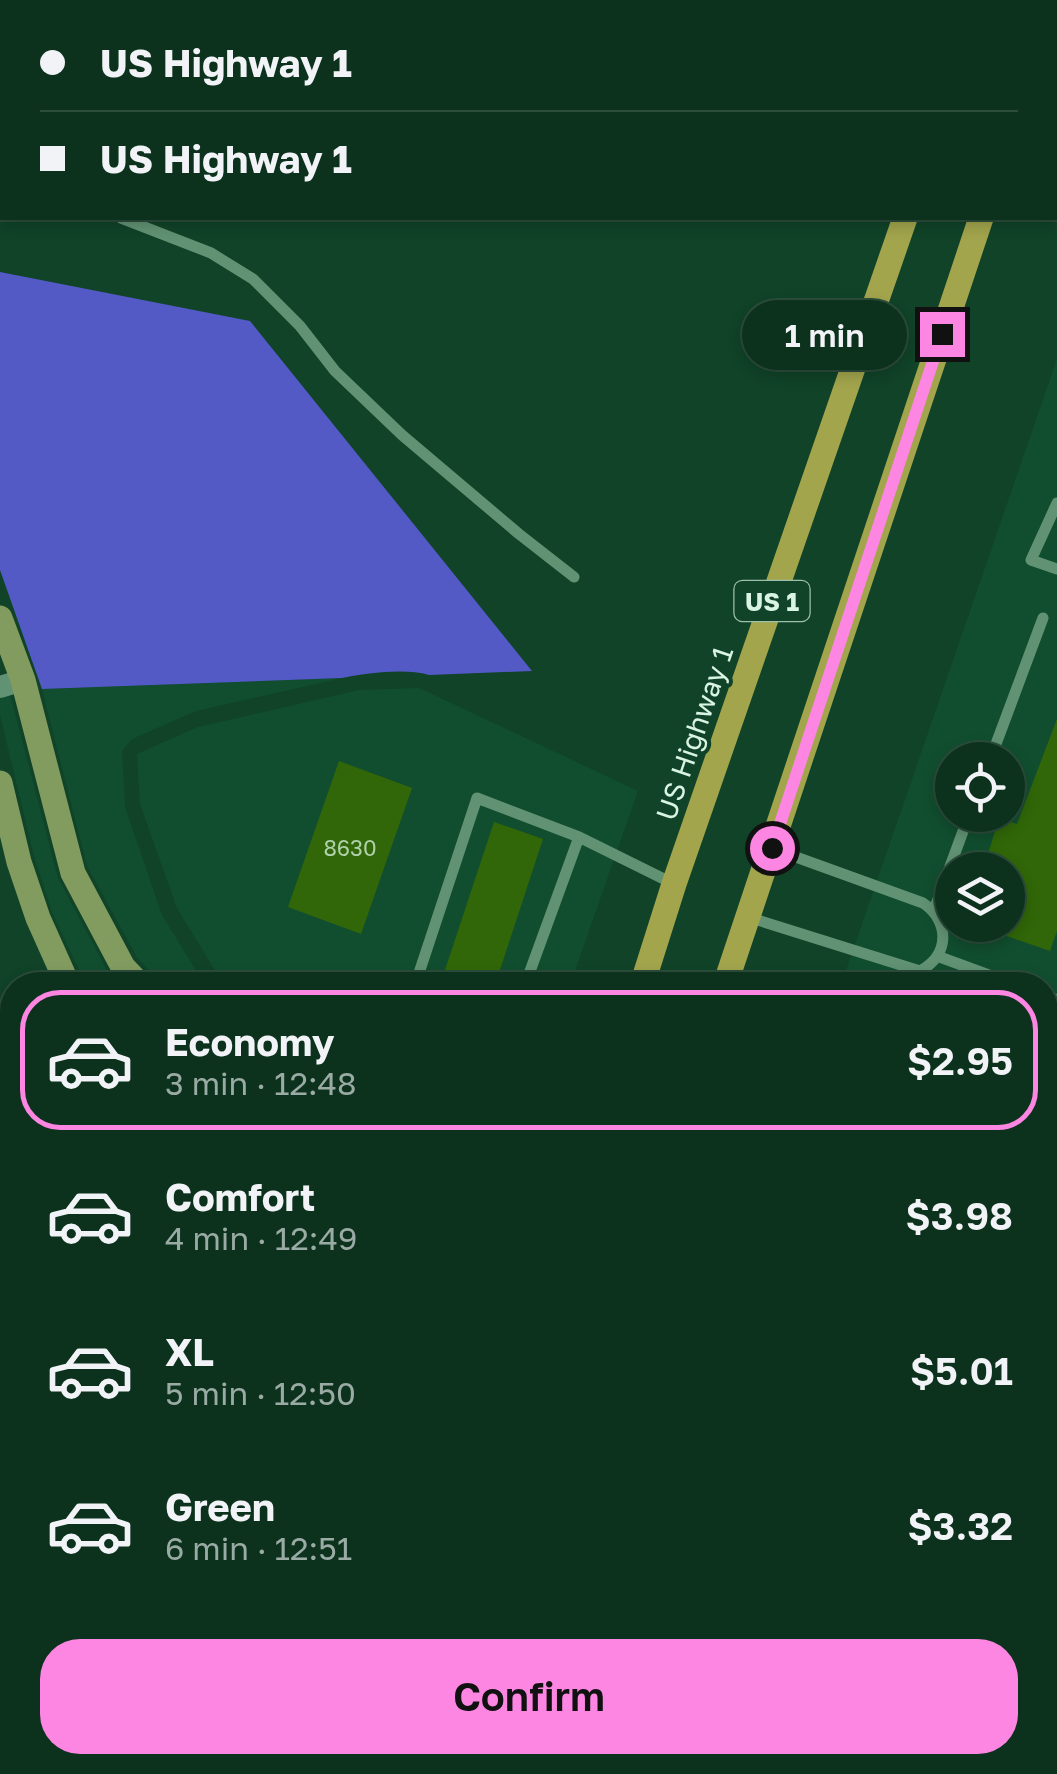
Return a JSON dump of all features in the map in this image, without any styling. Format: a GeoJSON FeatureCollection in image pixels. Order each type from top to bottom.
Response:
{"type":"FeatureCollection","features":[{"type":"Feature","properties":{"kind":"main road","name":"US Highway 1"},"geometry":{"type":"LineString","coordinates":[[646,972],[903,220]]}},
{"type":"Feature","properties":{"kind":"main road"},"geometry":{"type":"LineString","coordinates":[[961,220],[966,262]]}},
{"type":"Feature","properties":{"kind":"main road","name":"US 1"},"geometry":{"type":"LineString","coordinates":[[730,972],[980,220]]}},
{"type":"Feature","properties":{"kind":"street"},"geometry":{"type":"LineString","coordinates":[[1,625],[12,683],[73,873],[128,972]]}},
{"type":"Feature","properties":{"kind":"street"},"geometry":{"type":"LineString","coordinates":[[0,783],[19,862],[62,972]]}},
{"type":"Feature","properties":{"kind":"lane"},"geometry":{"type":"LineString","coordinates":[[126,220],[211,253],[253,280],[300,326],[336,371],[402,435],[574,577]]}},
{"type":"Feature","properties":{"kind":"lane"},"geometry":{"type":"LineString","coordinates":[[1057,503],[1031,560],[1057,569]]}},
{"type":"Feature","properties":{"kind":"lane"},"geometry":{"type":"LineString","coordinates":[[997,742],[1043,618]]}},
{"type":"Feature","properties":{"kind":"lane"},"geometry":{"type":"LineString","coordinates":[[420,972],[476,798],[579,837],[674,884]]}},
{"type":"Feature","properties":{"kind":"lane"},"geometry":{"type":"LineString","coordinates":[[934,910],[963,832]]}},
{"type":"Feature","properties":{"kind":"lane"},"geometry":{"type":"LineString","coordinates":[[530,972],[579,837]]}},
{"type":"Feature","properties":{"kind":"lane"},"geometry":{"type":"LineString","coordinates":[[748,917],[920,971],[930,966],[943,940],[942,922],[923,903],[772,848]]}},
{"type":"Feature","properties":{"kind":"lane"},"geometry":{"type":"LineString","coordinates":[[937,956],[981,972]]}},
{"type":"Feature","properties":{"kind":"shaded area"},"geometry":{"type":"Polygon","coordinates":[[[0,272],[250,321],[532,671],[429,675],[398,672],[342,678],[42,689],[0,570],[0,272]]]}},
{"type":"Feature","properties":{"kind":"shaded area"},"geometry":{"type":"Polygon","coordinates":[[[1057,359],[1057,972],[845,972],[1057,359]]]}},
{"type":"Feature","properties":{"kind":"shaded area"},"geometry":{"type":"Polygon","coordinates":[[[342,678],[196,711],[132,739],[122,751],[125,807],[162,915],[197,972],[150,972],[137,957],[87,866],[42,689],[342,678]]]}},
{"type":"Feature","properties":{"kind":"shaded area"},"geometry":{"type":"Polygon","coordinates":[[[419,688],[638,791],[575,972],[216,972],[177,908],[140,804],[137,754],[198,727],[359,690],[419,688]]]}},
{"type":"Feature","properties":{"kind":"shaded area"},"geometry":{"type":"Polygon","coordinates":[[[0,690],[9,690],[58,878],[108,972],[80,972],[52,912],[34,856],[0,715],[0,690]]]}},
{"type":"Feature","properties":{"kind":"building"},"geometry":{"type":"Polygon","coordinates":[[[1057,719],[1057,931],[1050,951],[1024,942],[1025,852],[989,852],[995,832],[1025,832],[1025,803],[1057,719]]]}},
{"type":"Feature","properties":{"kind":"building"},"geometry":{"type":"Polygon","coordinates":[[[339,761],[412,788],[361,934],[288,907],[339,761]]]}},
{"type":"Feature","properties":{"kind":"building"},"geometry":{"type":"Polygon","coordinates":[[[494,822],[543,839],[499,972],[444,972],[494,822]]]}},
{"type":"Feature","properties":{"kind":"route"},"geometry":{"type":"LineString","coordinates":[[772,848],[942,334]]}}]}
